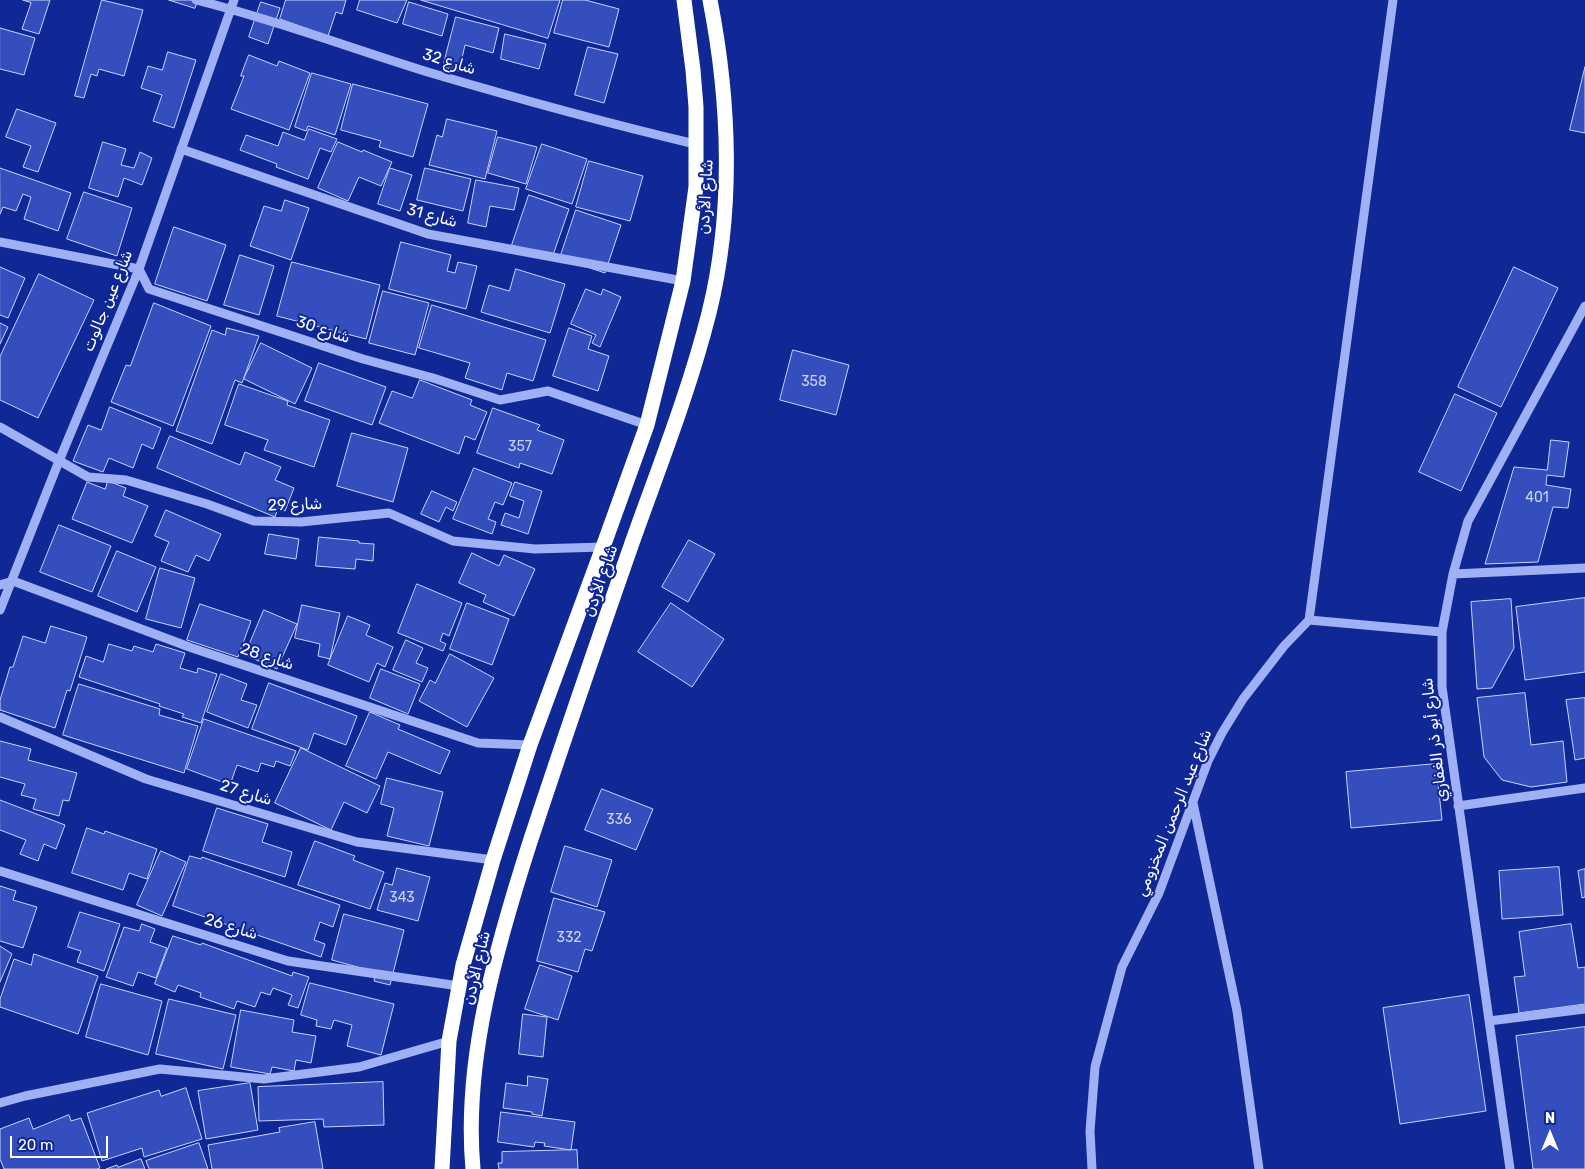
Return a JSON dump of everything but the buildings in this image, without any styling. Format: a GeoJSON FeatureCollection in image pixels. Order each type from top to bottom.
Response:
{"type":"FeatureCollection","features":[{"type":"Feature","properties":{"kind":"highway","name":"شارع الأردن"},"geometry":{"type":"LineString","coordinates":[[442,1169],[449,1041],[463,965],[493,860],[530,745],[604,547],[647,425],[683,281],[696,187],[696,106],[694,79],[682,0]]}},
{"type":"Feature","properties":{"kind":"highway","name":"شارع الأردن"},"geometry":{"type":"LineString","coordinates":[[473,1169],[473,1092],[479,1036],[502,934],[551,778],[688,387],[709,311],[720,253],[726,187],[723,93],[717,37],[710,0]]}},
{"type":"Feature","properties":{"kind":"street","name":"شارع 32"},"geometry":{"type":"LineString","coordinates":[[196,0],[233,4],[430,73],[574,115],[695,144]]}},
{"type":"Feature","properties":{"kind":"street"},"geometry":{"type":"LineString","coordinates":[[1393,0],[1309,620],[1442,632]]}},
{"type":"Feature","properties":{"kind":"street","name":"شارع عين جالوت"},"geometry":{"type":"LineString","coordinates":[[0,610],[139,268],[233,4]]}},
{"type":"Feature","properties":{"kind":"street","name":"شارع 31"},"geometry":{"type":"LineString","coordinates":[[182,148],[428,234],[683,281]]}},
{"type":"Feature","properties":{"kind":"street"},"geometry":{"type":"LineString","coordinates":[[0,242],[139,268]]}},
{"type":"Feature","properties":{"kind":"street","name":"شارع 30"},"geometry":{"type":"LineString","coordinates":[[139,268],[149,290],[363,359],[433,378],[500,400],[548,391],[647,425]]}},
{"type":"Feature","properties":{"kind":"street","name":"شارع أبو ذر الغفاري"},"geometry":{"type":"LineString","coordinates":[[1510,1169],[1442,687],[1442,632],[1452,574],[1468,521],[1585,306]]}},
{"type":"Feature","properties":{"kind":"street","name":"شارع 29"},"geometry":{"type":"LineString","coordinates":[[0,427],[88,477],[126,480],[207,504],[254,521],[301,522],[389,513],[454,541],[535,549],[604,547]]}},
{"type":"Feature","properties":{"kind":"street"},"geometry":{"type":"LineString","coordinates":[[1452,574],[1585,568]]}},
{"type":"Feature","properties":{"kind":"street"},"geometry":{"type":"LineString","coordinates":[[0,585],[13,581]]}},
{"type":"Feature","properties":{"kind":"street","name":"شارع 28"},"geometry":{"type":"LineString","coordinates":[[13,581],[192,648],[478,743],[530,745]]}},
{"type":"Feature","properties":{"kind":"street","name":"شارع عبد الرحمن المخزومي"},"geometry":{"type":"LineString","coordinates":[[1092,1169],[1090,1130],[1095,1067],[1122,967],[1158,893],[1208,761],[1222,733],[1243,699],[1284,646],[1309,620]]}},
{"type":"Feature","properties":{"kind":"street","name":"شارع 27"},"geometry":{"type":"LineString","coordinates":[[0,717],[146,779],[357,842],[493,860]]}},
{"type":"Feature","properties":{"kind":"street"},"geometry":{"type":"LineString","coordinates":[[1458,806],[1585,788]]}},
{"type":"Feature","properties":{"kind":"street"},"geometry":{"type":"LineString","coordinates":[[1193,802],[1237,1010],[1259,1169]]}},
{"type":"Feature","properties":{"kind":"street","name":"شارع 26"},"geometry":{"type":"LineString","coordinates":[[0,871],[288,960],[459,986]]}},
{"type":"Feature","properties":{"kind":"street"},"geometry":{"type":"LineString","coordinates":[[1489,1021],[1585,1009]]}},
{"type":"Feature","properties":{"kind":"street"},"geometry":{"type":"LineString","coordinates":[[0,1102],[160,1069],[264,1079],[360,1067],[449,1041]]}}]}
